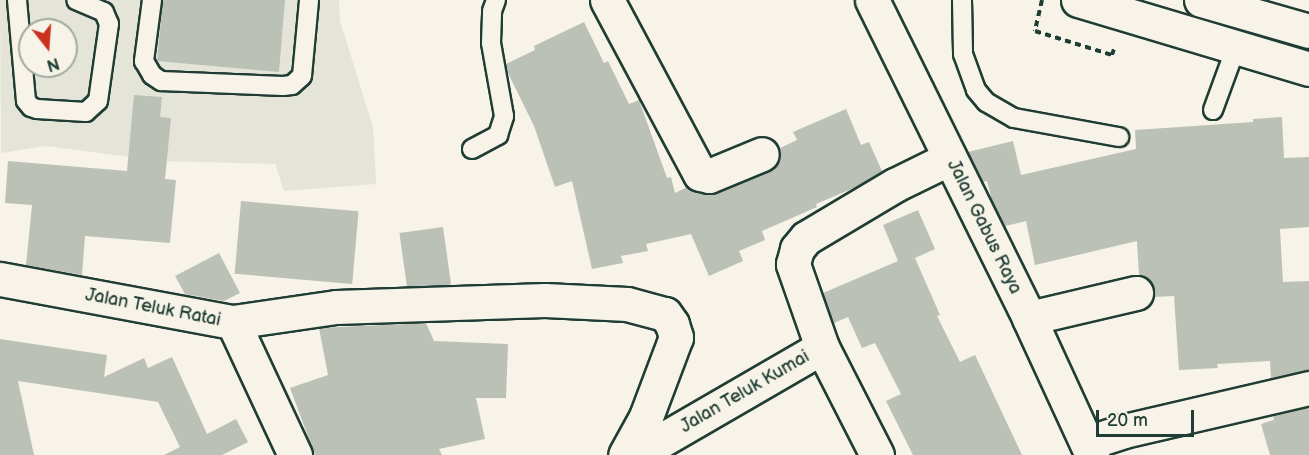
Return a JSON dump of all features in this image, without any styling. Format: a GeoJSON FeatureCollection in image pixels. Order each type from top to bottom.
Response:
{"type":"FeatureCollection","features":[{"type":"Feature","properties":{"kind":"main road"},"geometry":{"type":"LineString","coordinates":[[607,0],[700,174],[710,176],[762,154]]}},
{"type":"Feature","properties":{"kind":"main road","name":"Jalan Gabus Raya"},"geometry":{"type":"LineString","coordinates":[[872,0],[941,162],[1029,318],[1090,449]]}},
{"type":"Feature","properties":{"kind":"main road"},"geometry":{"type":"LineString","coordinates":[[1078,0],[1309,69]]}},
{"type":"Feature","properties":{"kind":"main road"},"geometry":{"type":"LineString","coordinates":[[1201,0],[1309,31]]}},
{"type":"Feature","properties":{"kind":"main road"},"geometry":{"type":"LineString","coordinates":[[877,455],[822,347],[797,282],[793,264],[798,249],[806,238],[895,185],[941,162]]}},
{"type":"Feature","properties":{"kind":"main road","name":"Jalan Teluk Ratai"},"geometry":{"type":"LineString","coordinates":[[0,279],[233,322],[295,455]]}},
{"type":"Feature","properties":{"kind":"main road"},"geometry":{"type":"LineString","coordinates":[[1029,318],[1136,293]]}},
{"type":"Feature","properties":{"kind":"main road"},"geometry":{"type":"LineString","coordinates":[[233,322],[336,307],[534,300],[627,304],[665,315],[672,324],[676,337],[646,417],[625,455]]}},
{"type":"Feature","properties":{"kind":"main road","name":"Jalan Teluk Kumai"},"geometry":{"type":"LineString","coordinates":[[636,455],[822,347]]}},
{"type":"Feature","properties":{"kind":"main road"},"geometry":{"type":"LineString","coordinates":[[1090,449],[1124,431],[1309,388]]}},
{"type":"Feature","properties":{"kind":"lane"},"geometry":{"type":"LineString","coordinates":[[17,0],[26,101],[37,110],[87,112],[98,101],[109,24],[104,12],[76,0]]}},
{"type":"Feature","properties":{"kind":"lane"},"geometry":{"type":"LineString","coordinates":[[152,0],[144,61],[152,75],[161,81],[283,86],[292,85],[302,76],[309,0]]}},
{"type":"Feature","properties":{"kind":"lane"},"geometry":{"type":"LineString","coordinates":[[472,149],[498,135],[503,126],[502,99],[491,43],[492,11],[496,0]]}},
{"type":"Feature","properties":{"kind":"lane"},"geometry":{"type":"LineString","coordinates":[[962,0],[963,54],[976,90],[986,102],[1014,118],[1119,137]]}},
{"type":"Feature","properties":{"kind":"lane"},"geometry":{"type":"LineString","coordinates":[[1213,110],[1236,47]]}},
{"type":"Feature","properties":{"kind":"path"},"geometry":{"type":"LineString","coordinates":[[1042,0],[1035,32],[1112,55]]}},
{"type":"Feature","properties":{"kind":"shaded area"},"geometry":{"type":"Polygon","coordinates":[[[0,0],[339,0],[340,21],[373,127],[376,184],[284,191],[275,164],[160,161],[46,146],[1,153],[0,0]]]}},
{"type":"Feature","properties":{"kind":"building"},"geometry":{"type":"Polygon","coordinates":[[[163,0],[285,0],[279,72],[157,61],[163,0]]]}},
{"type":"Feature","properties":{"kind":"building"},"geometry":{"type":"Polygon","coordinates":[[[584,22],[604,63],[608,61],[629,104],[639,100],[667,178],[671,177],[675,193],[687,187],[705,194],[716,193],[769,171],[777,165],[780,148],[797,140],[793,132],[846,109],[861,145],[869,142],[882,171],[856,187],[816,204],[817,207],[762,231],[765,240],[739,251],[743,261],[709,276],[691,234],[646,244],[648,251],[621,256],[623,263],[592,269],[572,181],[555,187],[534,126],[508,73],[506,64],[535,50],[534,46],[584,22]]]}},
{"type":"Feature","properties":{"kind":"building"},"geometry":{"type":"Polygon","coordinates":[[[134,95],[162,97],[160,117],[171,118],[165,179],[176,180],[170,243],[85,236],[82,275],[26,265],[32,205],[5,203],[8,161],[127,171],[134,95]]]}},
{"type":"Feature","properties":{"kind":"building"},"geometry":{"type":"Polygon","coordinates":[[[1282,117],[1284,158],[1309,157],[1309,227],[1280,229],[1283,282],[1309,281],[1309,370],[1271,378],[1270,361],[1217,364],[1218,368],[1179,370],[1174,296],[1154,297],[1154,288],[1150,281],[1139,275],[1137,241],[1035,265],[1026,221],[1005,226],[992,200],[987,181],[983,182],[968,152],[1013,141],[1021,175],[1136,149],[1135,130],[1253,122],[1253,119],[1282,117]]]}},
{"type":"Feature","properties":{"kind":"building"},"geometry":{"type":"Polygon","coordinates":[[[241,201],[359,211],[352,284],[235,274],[241,201]]]}},
{"type":"Feature","properties":{"kind":"building"},"geometry":{"type":"Polygon","coordinates":[[[918,210],[935,249],[915,258],[940,315],[937,316],[960,362],[975,355],[1022,455],[913,455],[886,401],[901,394],[875,343],[862,348],[848,317],[834,323],[823,293],[898,261],[883,225],[918,210]]]}},
{"type":"Feature","properties":{"kind":"building"},"geometry":{"type":"Polygon","coordinates":[[[443,227],[451,284],[408,291],[399,233],[443,227]]]}},
{"type":"Feature","properties":{"kind":"building"},"geometry":{"type":"Polygon","coordinates":[[[219,253],[240,293],[224,301],[185,294],[175,276],[219,253]]]}},
{"type":"Feature","properties":{"kind":"building"},"geometry":{"type":"Polygon","coordinates":[[[426,323],[434,341],[508,344],[506,398],[476,398],[485,439],[439,449],[442,455],[315,455],[290,388],[328,375],[319,328],[426,323]]]}},
{"type":"Feature","properties":{"kind":"building"},"geometry":{"type":"Polygon","coordinates":[[[0,339],[107,355],[104,377],[144,358],[148,368],[172,357],[207,434],[236,419],[248,442],[222,455],[164,455],[180,447],[158,402],[18,381],[34,455],[0,455],[0,339]]]}},
{"type":"Feature","properties":{"kind":"building"},"geometry":{"type":"Polygon","coordinates":[[[1309,407],[1309,455],[1270,455],[1261,424],[1274,420],[1273,416],[1309,407]]]}}]}
